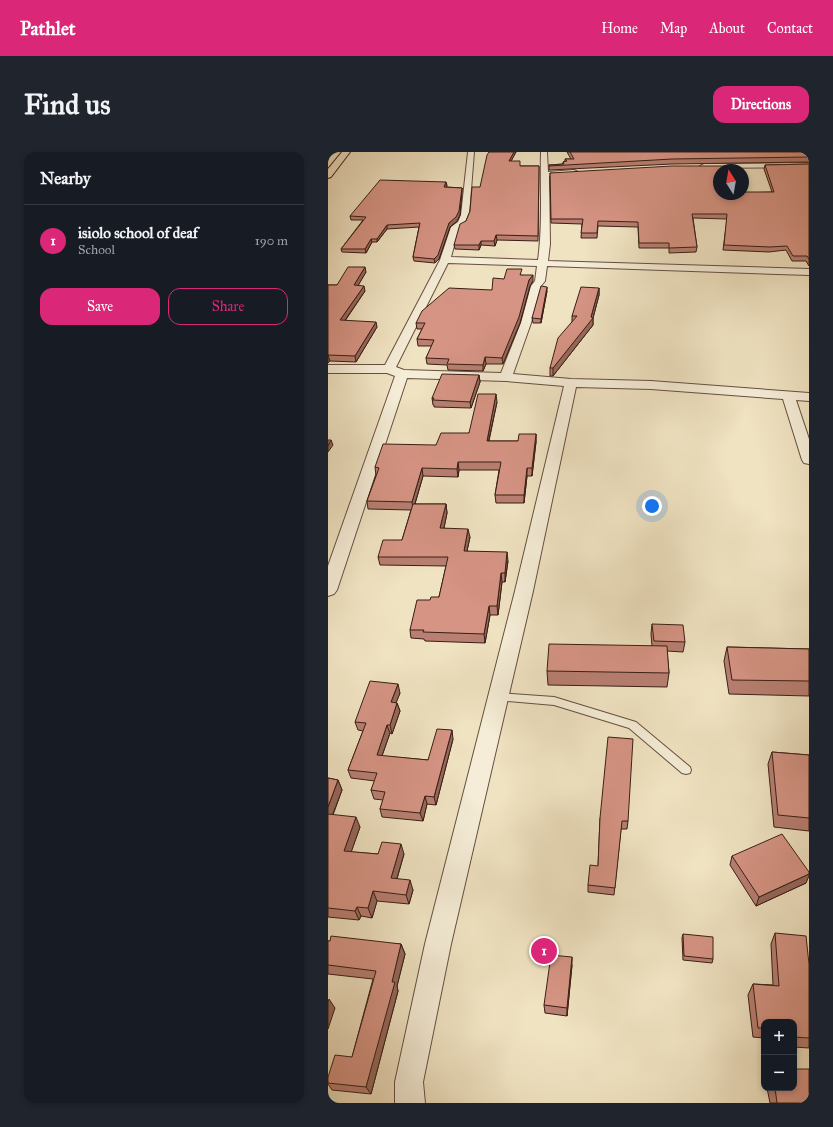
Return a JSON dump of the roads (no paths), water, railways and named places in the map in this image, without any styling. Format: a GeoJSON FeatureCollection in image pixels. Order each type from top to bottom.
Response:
{"type":"FeatureCollection","features":[{"type":"Feature","properties":{"kind":"highway"},"geometry":{"type":"LineString","coordinates":[[329,171],[346,152]]}},
{"type":"Feature","properties":{"kind":"street"},"geometry":{"type":"LineString","coordinates":[[328,590],[395,372],[445,260],[455,228],[462,224],[466,215],[471,152]]}},
{"type":"Feature","properties":{"kind":"street"},"geometry":{"type":"LineString","coordinates":[[506,377],[526,323],[536,286],[540,280],[541,263],[545,244],[546,195],[544,152]]}},
{"type":"Feature","properties":{"kind":"street"},"geometry":{"type":"LineString","coordinates":[[804,158],[809,164]]}},
{"type":"Feature","properties":{"kind":"street"},"geometry":{"type":"LineString","coordinates":[[695,167],[809,164]]}},
{"type":"Feature","properties":{"kind":"street"},"geometry":{"type":"LineString","coordinates":[[545,174],[585,172]]}},
{"type":"Feature","properties":{"kind":"street"},"geometry":{"type":"LineString","coordinates":[[445,260],[809,272]]}},
{"type":"Feature","properties":{"kind":"street"},"geometry":{"type":"LineString","coordinates":[[328,370],[506,377],[571,383],[651,385],[809,397]]}},
{"type":"Feature","properties":{"kind":"street"},"geometry":{"type":"LineString","coordinates":[[410,1103],[409,1082],[435,960],[524,591],[571,383]]}},
{"type":"Feature","properties":{"kind":"street"},"geometry":{"type":"LineString","coordinates":[[788,395],[809,460]]}},
{"type":"Feature","properties":{"kind":"lane"},"geometry":{"type":"LineString","coordinates":[[498,697],[554,701],[632,725],[686,770]]}},
{"type":"Feature","properties":{"kind":"place","name":"isiolo school of deaf"},"geometry":{"type":"Point","coordinates":[544,951]}}]}
